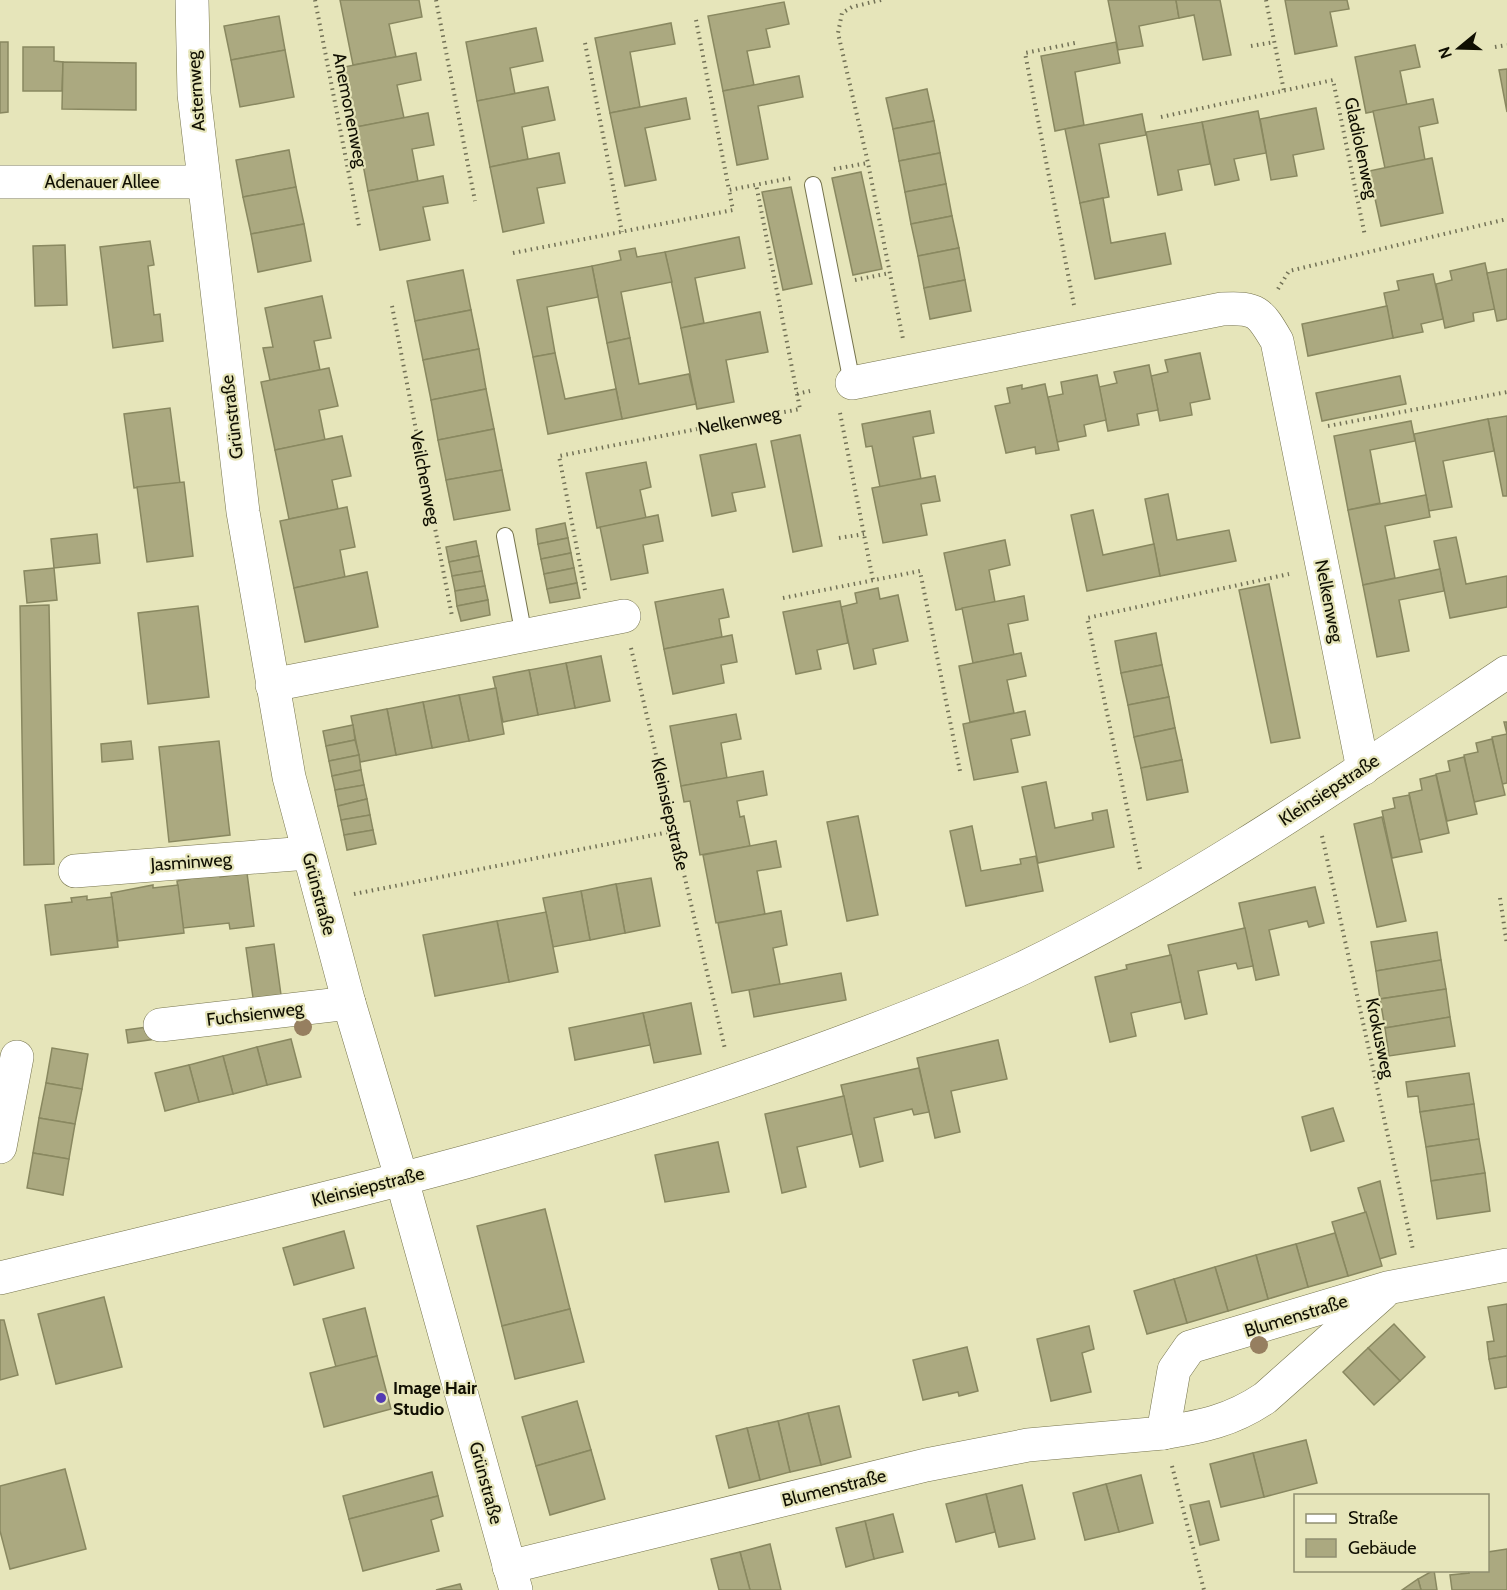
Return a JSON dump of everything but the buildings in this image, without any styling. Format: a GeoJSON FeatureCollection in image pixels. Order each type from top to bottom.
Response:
{"type":"FeatureCollection","features":[{"type":"Feature","properties":{"kind":"street","name":"Asternweg"},"geometry":{"type":"LineString","coordinates":[[192,0],[194,94],[204,182]]}},
{"type":"Feature","properties":{"kind":"street","name":"Adenauer Allee"},"geometry":{"type":"LineString","coordinates":[[0,182],[204,182]]}},
{"type":"Feature","properties":{"kind":"street","name":"Grünstraße"},"geometry":{"type":"LineString","coordinates":[[204,182],[243,512],[272,685],[308,853],[402,1180],[512,1579]]}},
{"type":"Feature","properties":{"kind":"street"},"geometry":{"type":"LineString","coordinates":[[845,396],[909,372],[1222,309],[1245,308],[1262,315]]}},
{"type":"Feature","properties":{"kind":"street","name":"Nelkenweg"},"geometry":{"type":"LineString","coordinates":[[1262,315],[1277,341],[1363,769]]}},
{"type":"Feature","properties":{"kind":"street"},"geometry":{"type":"LineString","coordinates":[[272,685],[624,616]]}},
{"type":"Feature","properties":{"kind":"street","name":"Kleinsiepstraße"},"geometry":{"type":"LineString","coordinates":[[0,1278],[402,1180],[580,1130],[733,1082],[880,1029],[1011,973],[1147,902],[1363,769],[1507,672]]}},
{"type":"Feature","properties":{"kind":"street","name":"Jasminweg"},"geometry":{"type":"LineString","coordinates":[[75,871],[308,853]]}},
{"type":"Feature","properties":{"kind":"street","name":"Fuchsienweg"},"geometry":{"type":"LineString","coordinates":[[160,1025],[350,1004]]}},
{"type":"Feature","properties":{"kind":"street"},"geometry":{"type":"LineString","coordinates":[[0,1147],[17,1057]]}},
{"type":"Feature","properties":{"kind":"street","name":"Blumenstraße"},"geometry":{"type":"LineString","coordinates":[[1163,1433],[1174,1370],[1190,1347],[1387,1288],[1507,1265]]}},
{"type":"Feature","properties":{"kind":"street","name":"Blumenstraße"},"geometry":{"type":"LineString","coordinates":[[512,1579],[926,1465],[1028,1445],[1163,1433],[1216,1424],[1244,1412],[1265,1398],[1387,1288]]}},
{"type":"Feature","properties":{"kind":"lane"},"geometry":{"type":"LineString","coordinates":[[807,180],[832,284],[845,396]]}},
{"type":"Feature","properties":{"kind":"lane"},"geometry":{"type":"LineString","coordinates":[[505,536],[524,636]]}},
{"type":"Feature","properties":{"kind":"path","name":"Anemonenweg"},"geometry":{"type":"LineString","coordinates":[[315,0],[358,226]]}},
{"type":"Feature","properties":{"kind":"path"},"geometry":{"type":"LineString","coordinates":[[436,0],[475,201]]}},
{"type":"Feature","properties":{"kind":"path"},"geometry":{"type":"LineString","coordinates":[[878,0],[852,7],[842,13],[837,24],[868,163],[909,372]]}},
{"type":"Feature","properties":{"kind":"path"},"geometry":{"type":"LineString","coordinates":[[1266,0],[1284,91]]}},
{"type":"Feature","properties":{"kind":"path"},"geometry":{"type":"LineString","coordinates":[[513,253],[733,210],[696,20]]}},
{"type":"Feature","properties":{"kind":"path"},"geometry":{"type":"LineString","coordinates":[[1251,46],[1274,42]]}},
{"type":"Feature","properties":{"kind":"path"},"geometry":{"type":"LineString","coordinates":[[585,43],[622,232]]}},
{"type":"Feature","properties":{"kind":"path"},"geometry":{"type":"LineString","coordinates":[[1075,43],[1025,53],[1081,338]]}},
{"type":"Feature","properties":{"kind":"path"},"geometry":{"type":"LineString","coordinates":[[1495,47],[1507,45]]}},
{"type":"Feature","properties":{"kind":"path","name":"Gladiolenweg"},"geometry":{"type":"LineString","coordinates":[[1161,117],[1334,80],[1365,236]]}},
{"type":"Feature","properties":{"kind":"path"},"geometry":{"type":"LineString","coordinates":[[823,171],[868,163]]}},
{"type":"Feature","properties":{"kind":"path"},"geometry":{"type":"LineString","coordinates":[[729,190],[756,184],[807,180]]}},
{"type":"Feature","properties":{"kind":"path","name":"Nelkenweg"},"geometry":{"type":"LineString","coordinates":[[592,623],[559,456],[800,409],[756,184]]}},
{"type":"Feature","properties":{"kind":"path"},"geometry":{"type":"LineString","coordinates":[[1262,315],[1289,271],[1507,219]]}},
{"type":"Feature","properties":{"kind":"path"},"geometry":{"type":"LineString","coordinates":[[832,284],[890,273]]}},
{"type":"Feature","properties":{"kind":"path","name":"Veilchenweg"},"geometry":{"type":"LineString","coordinates":[[392,306],[459,650]]}},
{"type":"Feature","properties":{"kind":"path"},"geometry":{"type":"LineString","coordinates":[[797,394],[810,391]]}},
{"type":"Feature","properties":{"kind":"path"},"geometry":{"type":"LineString","coordinates":[[1295,433],[1507,392]]}},
{"type":"Feature","properties":{"kind":"path"},"geometry":{"type":"LineString","coordinates":[[845,396],[864,534],[873,580]]}},
{"type":"Feature","properties":{"kind":"path"},"geometry":{"type":"LineString","coordinates":[[839,538],[864,534]]}},
{"type":"Feature","properties":{"kind":"path"},"geometry":{"type":"LineString","coordinates":[[1147,902],[1087,618],[1322,566]]}},
{"type":"Feature","properties":{"kind":"path"},"geometry":{"type":"LineString","coordinates":[[783,598],[920,571],[960,771]]}},
{"type":"Feature","properties":{"kind":"path","name":"Kleinsiepstraße"},"geometry":{"type":"LineString","coordinates":[[624,616],[733,1082]]}},
{"type":"Feature","properties":{"kind":"path","name":"Krokusweg"},"geometry":{"type":"LineString","coordinates":[[1314,800],[1419,1281]]}},
{"type":"Feature","properties":{"kind":"path"},"geometry":{"type":"LineString","coordinates":[[321,901],[674,831]]}},
{"type":"Feature","properties":{"kind":"path"},"geometry":{"type":"LineString","coordinates":[[1500,898],[1507,945]]}},
{"type":"Feature","properties":{"kind":"path"},"geometry":{"type":"LineString","coordinates":[[1163,1433],[1204,1590]]}},
{"type":"Feature","properties":{"kind":"place","name":"Image Hair Studio"},"geometry":{"type":"Point","coordinates":[381,1398]}}]}
